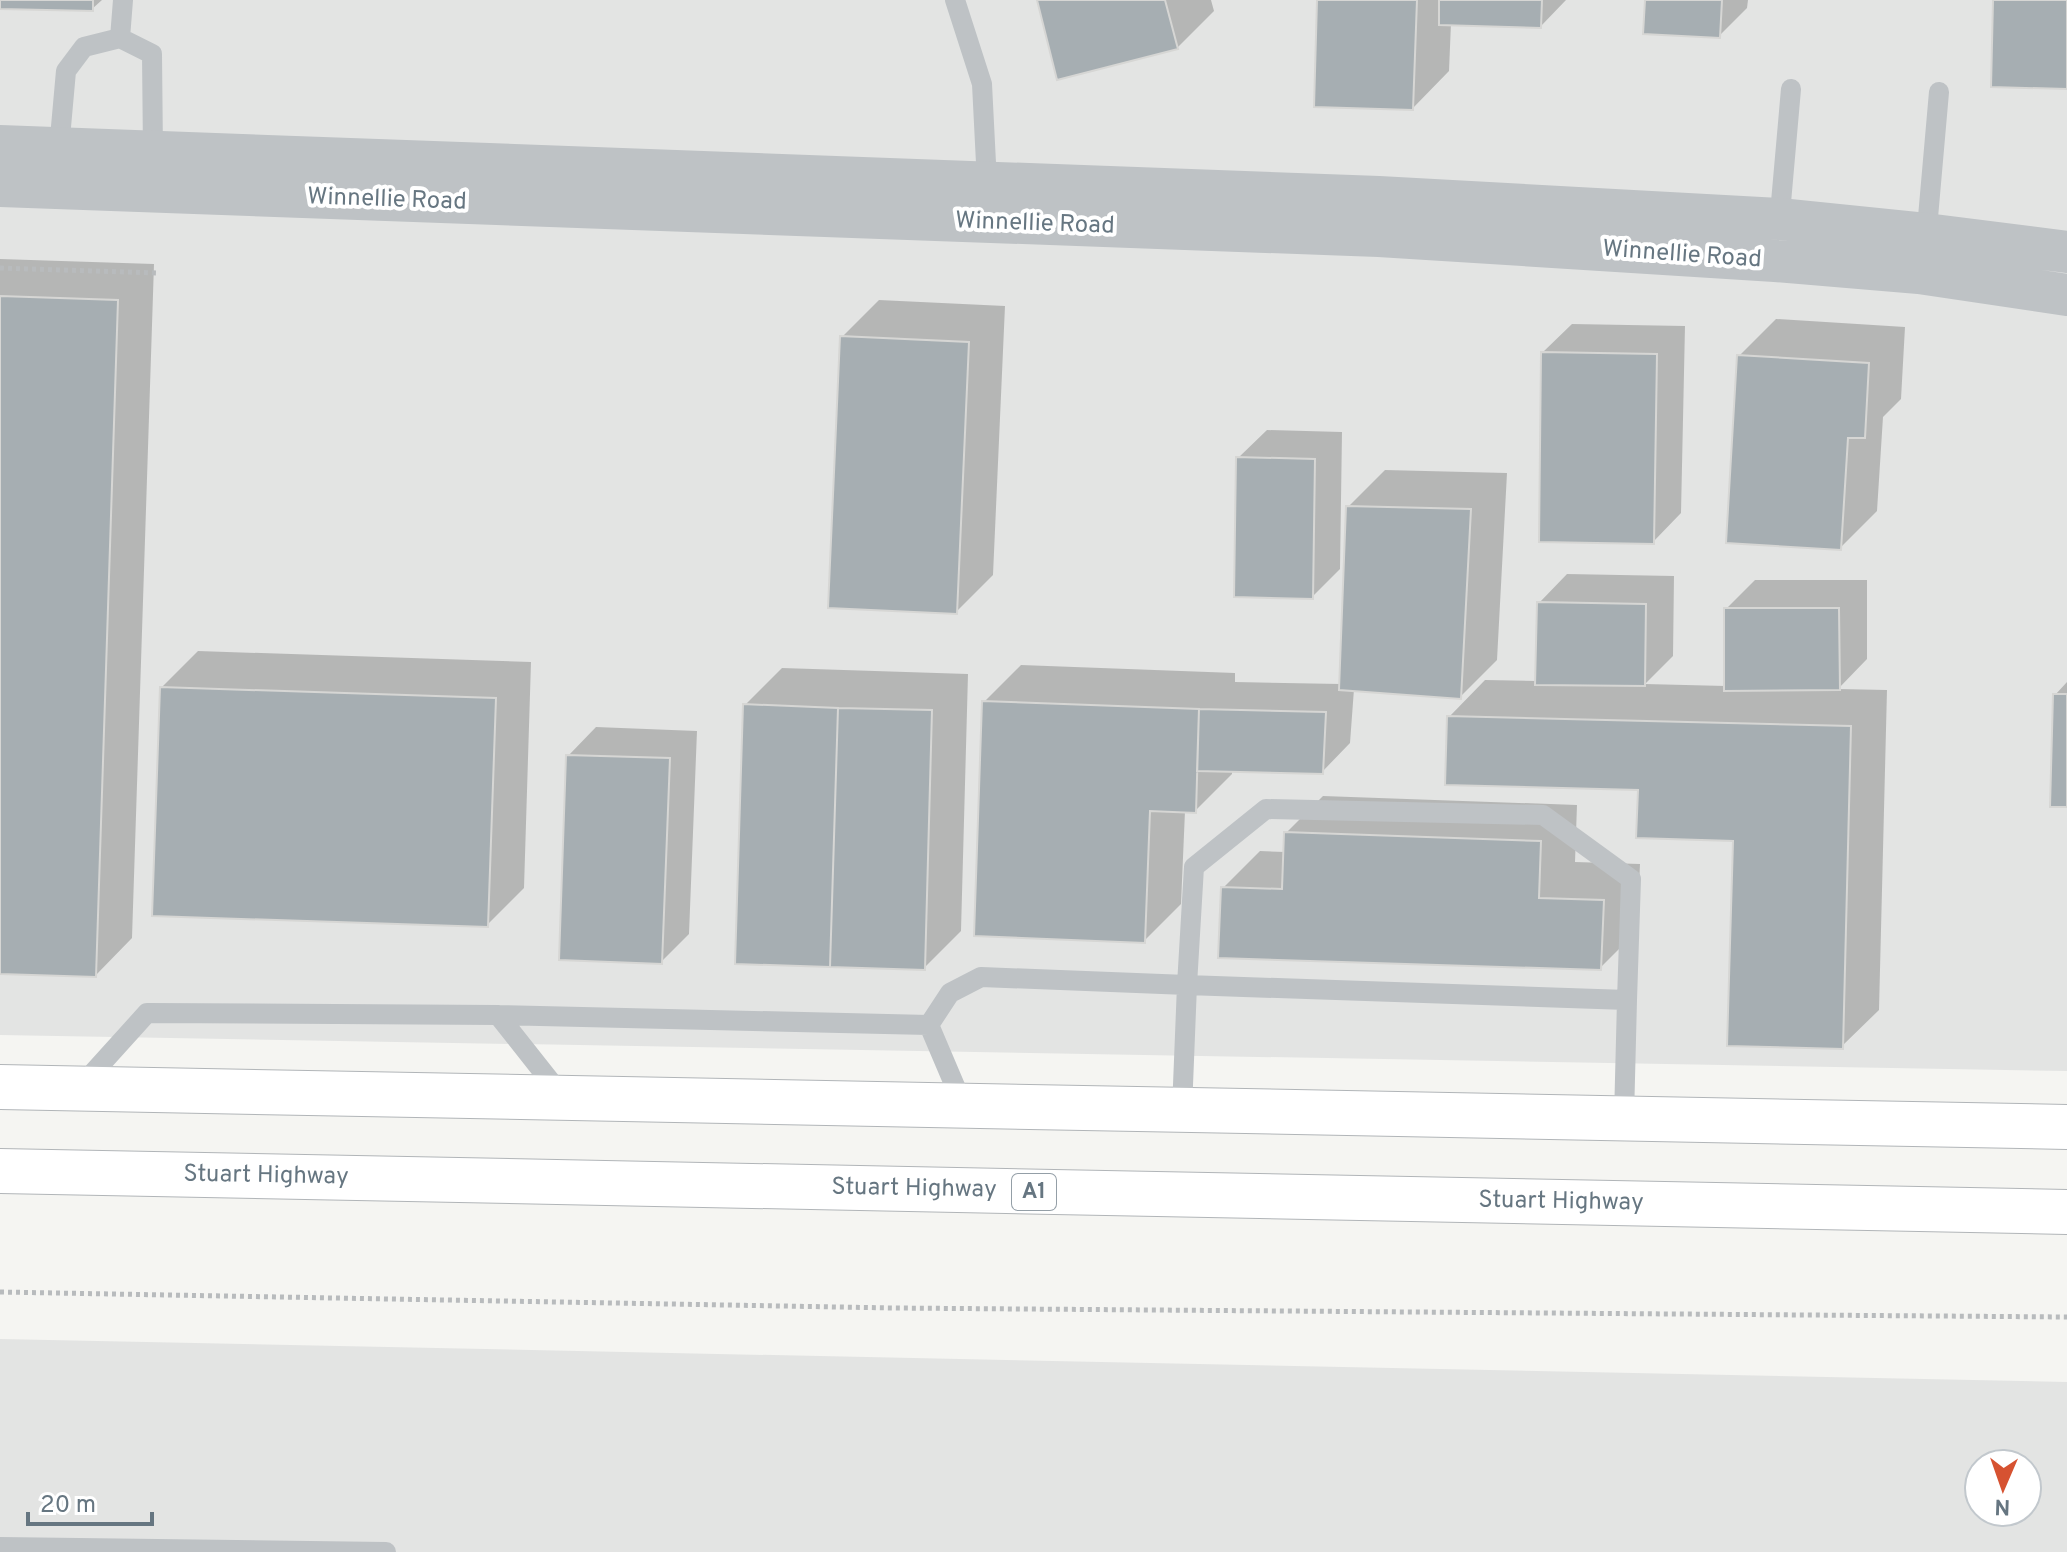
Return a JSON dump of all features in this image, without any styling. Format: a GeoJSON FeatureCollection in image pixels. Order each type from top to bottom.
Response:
{"type":"FeatureCollection","features":[{"type":"Feature","properties":{"kind":"highway"},"geometry":{"type":"LineString","coordinates":[[0,1087],[2067,1127]]}},
{"type":"Feature","properties":{"kind":"highway","name":"Stuart Highway"},"geometry":{"type":"LineString","coordinates":[[0,1171],[2067,1212]]}},
{"type":"Feature","properties":{"kind":"street","name":"Winnellie Road"},"geometry":{"type":"LineString","coordinates":[[0,146],[1379,197],[1779,219],[1924,254],[2067,295]]}},
{"type":"Feature","properties":{"kind":"street","name":"Winnellie Road"},"geometry":{"type":"LineString","coordinates":[[0,186],[1379,236],[1775,261],[1924,254],[2067,252]]}},
{"type":"Feature","properties":{"kind":"lane"},"geometry":{"type":"LineString","coordinates":[[120,38],[123,0]]}},
{"type":"Feature","properties":{"kind":"lane"},"geometry":{"type":"LineString","coordinates":[[955,0],[982,84],[987,183]]}},
{"type":"Feature","properties":{"kind":"lane"},"geometry":{"type":"LineString","coordinates":[[59,149],[66,71],[84,47],[120,38],[152,54],[153,153]]}},
{"type":"Feature","properties":{"kind":"lane"},"geometry":{"type":"LineString","coordinates":[[1775,261],[1791,89]]}},
{"type":"Feature","properties":{"kind":"lane"},"geometry":{"type":"LineString","coordinates":[[1924,254],[1939,92]]}},
{"type":"Feature","properties":{"kind":"lane"},"geometry":{"type":"LineString","coordinates":[[1182,1110],[1194,867],[1266,809],[1543,815],[1631,879],[1624,1118]]}},
{"type":"Feature","properties":{"kind":"lane"},"geometry":{"type":"LineString","coordinates":[[929,1025],[950,993],[981,977],[1627,1000]]}},
{"type":"Feature","properties":{"kind":"lane"},"geometry":{"type":"LineString","coordinates":[[80,1088],[147,1013],[498,1015],[929,1025]]}},
{"type":"Feature","properties":{"kind":"lane"},"geometry":{"type":"LineString","coordinates":[[498,1015],[563,1098]]}},
{"type":"Feature","properties":{"kind":"lane"},"geometry":{"type":"LineString","coordinates":[[929,1025],[963,1105]]}},
{"type":"Feature","properties":{"kind":"lane"},"geometry":{"type":"LineString","coordinates":[[0,1547],[386,1552]]}},
{"type":"Feature","properties":{"kind":"path"},"geometry":{"type":"LineString","coordinates":[[0,268],[159,273]]}},
{"type":"Feature","properties":{"kind":"path"},"geometry":{"type":"LineString","coordinates":[[0,1292],[908,1308],[2067,1317]]}},
{"type":"Feature","properties":{"kind":"shaded area"},"geometry":{"type":"Polygon","coordinates":[[[0,0],[2067,0],[2067,1071],[0,1035],[0,0]]]}},
{"type":"Feature","properties":{"kind":"shaded area"},"geometry":{"type":"Polygon","coordinates":[[[0,1339],[2067,1382],[2067,1552],[0,1552],[0,1339]]]}},
{"type":"Feature","properties":{"kind":"building"},"geometry":{"type":"Polygon","coordinates":[[[0,0],[93,0],[93,11],[0,9],[0,0]]]}},
{"type":"Feature","properties":{"kind":"building"},"geometry":{"type":"Polygon","coordinates":[[[1037,0],[1165,0],[1178,49],[1057,80],[1037,0]]]}},
{"type":"Feature","properties":{"kind":"building"},"geometry":{"type":"Polygon","coordinates":[[[1317,0],[1417,0],[1413,110],[1314,107],[1317,0]]]}},
{"type":"Feature","properties":{"kind":"building"},"geometry":{"type":"Polygon","coordinates":[[[1439,0],[1542,0],[1541,28],[1439,25],[1439,0]]]}},
{"type":"Feature","properties":{"kind":"building"},"geometry":{"type":"Polygon","coordinates":[[[1645,0],[1722,0],[1720,38],[1643,34],[1645,0]]]}},
{"type":"Feature","properties":{"kind":"building"},"geometry":{"type":"Polygon","coordinates":[[[1993,0],[2067,0],[2067,89],[1991,87],[1993,0]]]}},
{"type":"Feature","properties":{"kind":"building"},"geometry":{"type":"Polygon","coordinates":[[[0,296],[118,300],[96,977],[0,974],[0,296]]]}},
{"type":"Feature","properties":{"kind":"building"},"geometry":{"type":"Polygon","coordinates":[[[840,336],[969,342],[957,614],[828,608],[840,336]]]}},
{"type":"Feature","properties":{"kind":"building"},"geometry":{"type":"Polygon","coordinates":[[[1541,352],[1657,354],[1654,544],[1539,542],[1541,352]]]}},
{"type":"Feature","properties":{"kind":"building"},"geometry":{"type":"Polygon","coordinates":[[[1737,355],[1869,363],[1865,438],[1848,438],[1841,550],[1726,543],[1737,355]]]}},
{"type":"Feature","properties":{"kind":"building"},"geometry":{"type":"Polygon","coordinates":[[[1236,457],[1315,459],[1313,599],[1234,597],[1236,457]]]}},
{"type":"Feature","properties":{"kind":"building"},"geometry":{"type":"Polygon","coordinates":[[[1346,506],[1471,509],[1461,699],[1339,690],[1346,506]]]}},
{"type":"Feature","properties":{"kind":"building"},"geometry":{"type":"Polygon","coordinates":[[[1537,602],[1646,604],[1645,686],[1535,685],[1537,602]]]}},
{"type":"Feature","properties":{"kind":"building"},"geometry":{"type":"Polygon","coordinates":[[[1724,608],[1839,608],[1840,690],[1724,691],[1724,608]]]}},
{"type":"Feature","properties":{"kind":"building"},"geometry":{"type":"Polygon","coordinates":[[[160,687],[496,698],[488,927],[152,916],[160,687]]]}},
{"type":"Feature","properties":{"kind":"building"},"geometry":{"type":"Polygon","coordinates":[[[2053,694],[2067,694],[2067,807],[2050,807],[2053,694]]]}},
{"type":"Feature","properties":{"kind":"building"},"geometry":{"type":"Polygon","coordinates":[[[982,701],[1199,709],[1196,813],[1150,811],[1145,943],[974,936],[982,701]]]}},
{"type":"Feature","properties":{"kind":"building"},"geometry":{"type":"Polygon","coordinates":[[[743,704],[838,708],[830,967],[735,964],[743,704]]]}},
{"type":"Feature","properties":{"kind":"building"},"geometry":{"type":"Polygon","coordinates":[[[838,708],[932,710],[925,970],[830,967],[838,708]]]}},
{"type":"Feature","properties":{"kind":"building"},"geometry":{"type":"Polygon","coordinates":[[[1199,709],[1326,712],[1323,774],[1197,771],[1199,709]]]}},
{"type":"Feature","properties":{"kind":"building"},"geometry":{"type":"Polygon","coordinates":[[[1447,716],[1851,726],[1843,1049],[1727,1046],[1733,841],[1636,838],[1638,790],[1445,785],[1447,716]]]}},
{"type":"Feature","properties":{"kind":"building"},"geometry":{"type":"Polygon","coordinates":[[[566,755],[670,758],[662,964],[559,960],[566,755]]]}},
{"type":"Feature","properties":{"kind":"building"},"geometry":{"type":"Polygon","coordinates":[[[1284,832],[1541,841],[1539,898],[1604,900],[1601,970],[1218,958],[1221,887],[1282,889],[1284,832]]]}}]}
